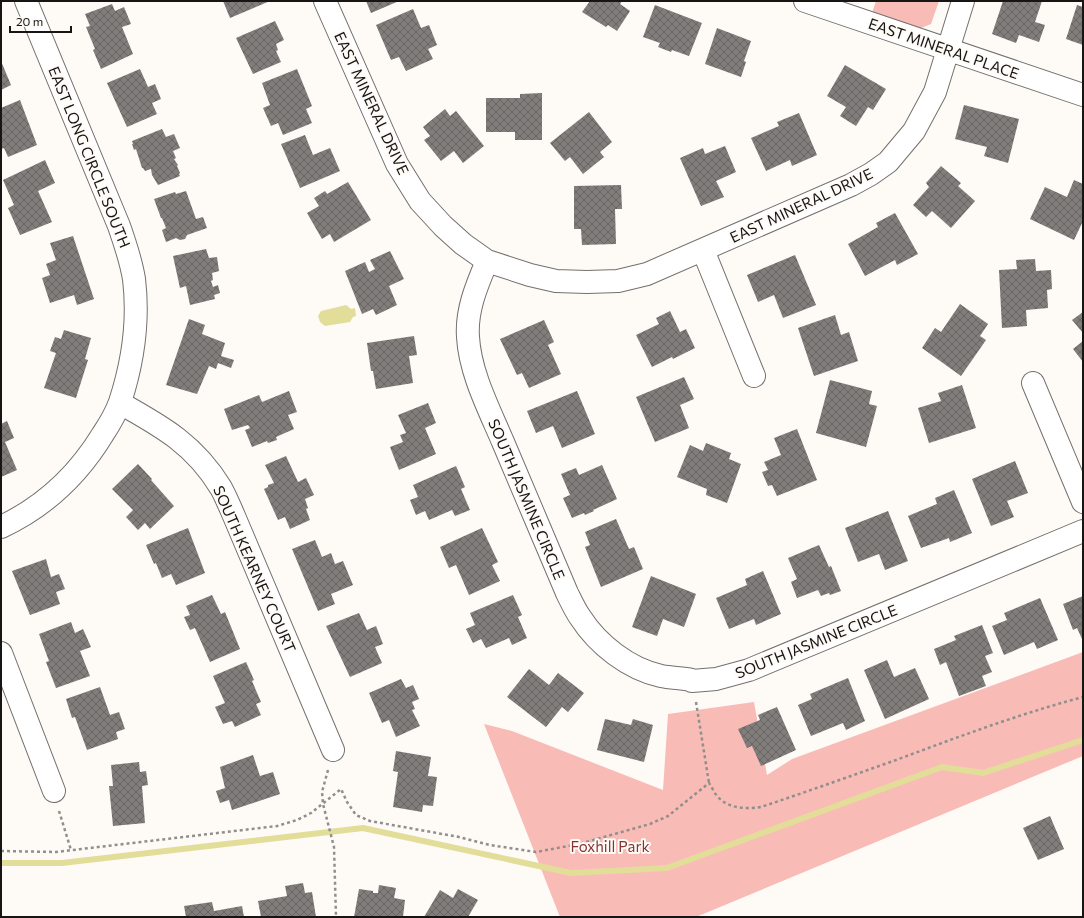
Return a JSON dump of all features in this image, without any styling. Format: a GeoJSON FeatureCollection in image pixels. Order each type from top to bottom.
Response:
{"type":"FeatureCollection","features":[{"type":"Feature","properties":{"kind":"street","name":"EAST LONG CIRCLE SOUTH"},"geometry":{"type":"LineString","coordinates":[[1,528],[33,510],[50,497],[68,480],[95,448],[120,403],[133,349],[136,327],[134,278],[129,254],[88,149],[26,1]]}},
{"type":"Feature","properties":{"kind":"street","name":"EAST MINERAL DRIVE"},"geometry":{"type":"LineString","coordinates":[[325,1],[397,164],[420,201],[443,226],[463,244],[487,261],[530,275],[556,281],[587,282],[618,281],[647,274],[851,185],[871,174],[888,162],[914,131],[935,92],[963,1]]}},
{"type":"Feature","properties":{"kind":"street","name":"EAST MINERAL PLACE"},"geometry":{"type":"LineString","coordinates":[[805,1],[1083,95]]}},
{"type":"Feature","properties":{"kind":"street"},"geometry":{"type":"LineString","coordinates":[[702,250],[754,376]]}},
{"type":"Feature","properties":{"kind":"street","name":"SOUTH JASMINE CIRCLE"},"geometry":{"type":"LineString","coordinates":[[487,261],[476,288],[468,316],[470,359],[483,395],[567,593],[580,617],[595,637],[615,654],[635,667],[661,676],[692,681],[716,679],[749,670],[1083,531]]}},
{"type":"Feature","properties":{"kind":"street"},"geometry":{"type":"LineString","coordinates":[[1032,383],[1083,502]]}},
{"type":"Feature","properties":{"kind":"street","name":"SOUTH KEARNEY COURT"},"geometry":{"type":"LineString","coordinates":[[120,403],[172,434],[190,449],[207,467],[222,489],[333,750]]}},
{"type":"Feature","properties":{"kind":"street"},"geometry":{"type":"LineString","coordinates":[[1,653],[54,791]]}},
{"type":"Feature","properties":{"kind":"path"},"geometry":{"type":"LineString","coordinates":[[692,681],[709,783],[718,797],[730,806],[747,808],[761,807],[1041,708],[1083,697]]}},
{"type":"Feature","properties":{"kind":"path"},"geometry":{"type":"LineString","coordinates":[[333,750],[322,792],[323,804],[333,838],[336,917]]}},
{"type":"Feature","properties":{"kind":"path"},"geometry":{"type":"LineString","coordinates":[[1,851],[56,852],[277,826],[297,820],[311,813],[341,789],[347,802],[356,815],[370,821],[459,837],[490,845],[536,852],[579,844],[650,824],[668,816],[709,783]]}},
{"type":"Feature","properties":{"kind":"path"},"geometry":{"type":"LineString","coordinates":[[54,791],[71,850]]}},
{"type":"Feature","properties":{"kind":"green space"},"geometry":{"type":"Polygon","coordinates":[[[876,1],[939,1],[931,24],[921,28],[872,13],[876,1]]]}},
{"type":"Feature","properties":{"kind":"green space","name":"Foxhill Park"},"geometry":{"type":"Polygon","coordinates":[[[1083,652],[1083,756],[696,917],[560,917],[484,724],[512,731],[663,790],[668,714],[754,702],[767,775],[792,759],[1083,652]]]}},
{"type":"Feature","properties":{"kind":"shaded area"},"geometry":{"type":"Polygon","coordinates":[[[346,305],[351,309],[355,308],[356,316],[353,317],[350,322],[325,326],[320,322],[318,316],[321,311],[346,305]]]}},
{"type":"Feature","properties":{"kind":"building"},"geometry":{"type":"Polygon","coordinates":[[[223,1],[270,1],[230,18],[223,1]]]}},
{"type":"Feature","properties":{"kind":"building"},"geometry":{"type":"Polygon","coordinates":[[[366,1],[399,1],[371,13],[366,1]]]}},
{"type":"Feature","properties":{"kind":"building"},"geometry":{"type":"Polygon","coordinates":[[[590,1],[622,1],[620,4],[630,11],[617,31],[608,25],[606,27],[582,12],[590,1]]]}},
{"type":"Feature","properties":{"kind":"building"},"geometry":{"type":"Polygon","coordinates":[[[1003,1],[1042,1],[1035,22],[1045,25],[1039,42],[1019,35],[1016,43],[992,34],[1003,1]]]}},
{"type":"Feature","properties":{"kind":"building"},"geometry":{"type":"Polygon","coordinates":[[[112,4],[115,11],[124,7],[131,24],[122,27],[133,54],[101,69],[86,27],[90,26],[85,14],[112,4]]]}},
{"type":"Feature","properties":{"kind":"building"},"geometry":{"type":"Polygon","coordinates":[[[655,5],[702,23],[689,56],[658,47],[660,43],[643,37],[655,5]]]}},
{"type":"Feature","properties":{"kind":"building"},"geometry":{"type":"Polygon","coordinates":[[[1077,5],[1083,7],[1083,45],[1066,39],[1077,5]]]}},
{"type":"Feature","properties":{"kind":"building"},"geometry":{"type":"Polygon","coordinates":[[[413,9],[421,28],[429,25],[437,45],[428,49],[433,59],[406,71],[399,57],[391,60],[376,25],[413,9]]]}},
{"type":"Feature","properties":{"kind":"building"},"geometry":{"type":"Polygon","coordinates":[[[275,21],[284,40],[276,44],[278,50],[276,51],[281,62],[253,74],[236,38],[275,21]]]}},
{"type":"Feature","properties":{"kind":"building"},"geometry":{"type":"Polygon","coordinates":[[[717,28],[751,41],[744,61],[746,62],[741,77],[705,64],[717,28]]]}},
{"type":"Feature","properties":{"kind":"building"},"geometry":{"type":"Polygon","coordinates":[[[1,61],[11,85],[1,90],[1,61]]]}},
{"type":"Feature","properties":{"kind":"building"},"geometry":{"type":"Polygon","coordinates":[[[845,65],[886,89],[873,110],[868,107],[856,126],[840,116],[846,107],[827,96],[845,65]]]}},
{"type":"Feature","properties":{"kind":"building"},"geometry":{"type":"Polygon","coordinates":[[[140,69],[148,87],[155,84],[161,99],[152,103],[157,114],[127,127],[107,83],[140,69]]]}},
{"type":"Feature","properties":{"kind":"building"},"geometry":{"type":"Polygon","coordinates":[[[297,69],[312,106],[306,109],[312,123],[283,135],[278,123],[271,126],[263,108],[270,105],[262,83],[297,69]]]}},
{"type":"Feature","properties":{"kind":"building"},"geometry":{"type":"Polygon","coordinates":[[[542,93],[542,140],[515,140],[515,132],[486,132],[486,98],[520,98],[520,94],[542,93]]]}},
{"type":"Feature","properties":{"kind":"building"},"geometry":{"type":"Polygon","coordinates":[[[20,100],[37,145],[8,157],[4,148],[1,149],[1,108],[20,100]]]}},
{"type":"Feature","properties":{"kind":"building"},"geometry":{"type":"Polygon","coordinates":[[[964,105],[1019,119],[1008,163],[984,156],[987,147],[955,139],[964,105]]]}},
{"type":"Feature","properties":{"kind":"building"},"geometry":{"type":"Polygon","coordinates":[[[445,109],[450,116],[456,111],[484,146],[463,163],[454,151],[441,161],[424,140],[430,136],[423,127],[445,109]]]}},
{"type":"Feature","properties":{"kind":"building"},"geometry":{"type":"Polygon","coordinates":[[[589,112],[612,142],[600,152],[604,157],[583,174],[570,157],[565,161],[550,143],[589,112]]]}},
{"type":"Feature","properties":{"kind":"building"},"geometry":{"type":"Polygon","coordinates":[[[799,113],[817,155],[792,166],[790,160],[766,171],[751,138],[779,126],[777,122],[799,113]]]}},
{"type":"Feature","properties":{"kind":"building"},"geometry":{"type":"Polygon","coordinates":[[[162,129],[166,137],[174,134],[180,148],[173,151],[180,176],[158,185],[152,175],[151,169],[145,171],[142,168],[136,149],[134,150],[132,141],[162,129]]]}},
{"type":"Feature","properties":{"kind":"building"},"geometry":{"type":"Polygon","coordinates":[[[305,135],[313,155],[330,148],[340,171],[300,188],[281,144],[305,135]]]}},
{"type":"Feature","properties":{"kind":"building"},"geometry":{"type":"Polygon","coordinates":[[[725,146],[736,172],[716,181],[724,197],[701,206],[680,158],[703,148],[705,154],[725,146]]]}},
{"type":"Feature","properties":{"kind":"building"},"geometry":{"type":"Polygon","coordinates":[[[45,160],[55,183],[38,191],[52,222],[20,235],[8,208],[14,205],[3,180],[45,160]]]}},
{"type":"Feature","properties":{"kind":"building"},"geometry":{"type":"Polygon","coordinates":[[[941,166],[961,183],[958,186],[975,201],[951,228],[932,211],[926,217],[913,205],[929,187],[926,183],[941,166]]]}},
{"type":"Feature","properties":{"kind":"building"},"geometry":{"type":"Polygon","coordinates":[[[1074,180],[1083,184],[1083,221],[1074,240],[1030,219],[1045,187],[1067,197],[1074,180]]]}},
{"type":"Feature","properties":{"kind":"building"},"geometry":{"type":"Polygon","coordinates":[[[348,182],[371,220],[334,242],[330,234],[322,239],[307,213],[319,206],[314,198],[325,191],[327,194],[348,182]]]}},
{"type":"Feature","properties":{"kind":"building"},"geometry":{"type":"Polygon","coordinates":[[[621,185],[622,209],[615,209],[616,244],[582,245],[581,229],[574,229],[574,186],[621,185]]]}},
{"type":"Feature","properties":{"kind":"building"},"geometry":{"type":"Polygon","coordinates":[[[186,191],[196,219],[203,217],[207,228],[187,235],[185,239],[180,240],[176,238],[166,242],[162,230],[166,228],[154,199],[175,192],[176,194],[186,191]]]}},
{"type":"Feature","properties":{"kind":"building"},"geometry":{"type":"Polygon","coordinates":[[[895,213],[918,254],[897,265],[895,260],[865,276],[848,244],[878,227],[876,223],[895,213]]]}},
{"type":"Feature","properties":{"kind":"building"},"geometry":{"type":"Polygon","coordinates":[[[73,236],[94,299],[77,305],[74,295],[50,303],[42,278],[50,275],[46,264],[56,260],[50,243],[73,236]]]}},
{"type":"Feature","properties":{"kind":"building"},"geometry":{"type":"Polygon","coordinates":[[[206,249],[209,258],[217,257],[219,271],[212,273],[213,280],[211,281],[213,287],[218,285],[220,293],[214,295],[215,299],[190,305],[186,286],[180,288],[173,256],[206,249]]]}},
{"type":"Feature","properties":{"kind":"building"},"geometry":{"type":"Polygon","coordinates":[[[390,251],[404,279],[389,286],[397,305],[376,315],[373,309],[362,314],[345,271],[365,262],[369,272],[375,269],[370,260],[390,251]]]}},
{"type":"Feature","properties":{"kind":"building"},"geometry":{"type":"Polygon","coordinates":[[[795,255],[816,305],[783,318],[774,295],[758,302],[747,275],[795,255]]]}},
{"type":"Feature","properties":{"kind":"building"},"geometry":{"type":"Polygon","coordinates":[[[1035,259],[1036,271],[1051,270],[1052,289],[1047,290],[1048,308],[1026,310],[1027,326],[1002,328],[999,270],[1017,269],[1016,260],[1035,259]]]}},
{"type":"Feature","properties":{"kind":"building"},"geometry":{"type":"Polygon","coordinates":[[[960,304],[988,324],[980,336],[986,340],[961,376],[922,348],[935,328],[941,332],[960,304]]]}},
{"type":"Feature","properties":{"kind":"building"},"geometry":{"type":"Polygon","coordinates":[[[670,311],[680,332],[686,329],[695,348],[652,367],[636,335],[659,324],[656,318],[670,311]]]}},
{"type":"Feature","properties":{"kind":"building"},"geometry":{"type":"Polygon","coordinates":[[[1083,312],[1083,333],[1072,320],[1083,312]]]}},
{"type":"Feature","properties":{"kind":"building"},"geometry":{"type":"Polygon","coordinates":[[[835,315],[841,335],[849,332],[858,361],[814,376],[798,328],[835,315]]]}},
{"type":"Feature","properties":{"kind":"building"},"geometry":{"type":"Polygon","coordinates":[[[189,319],[205,325],[202,334],[225,343],[221,356],[234,360],[231,368],[218,363],[216,369],[209,366],[197,394],[166,385],[189,319]]]}},
{"type":"Feature","properties":{"kind":"building"},"geometry":{"type":"Polygon","coordinates":[[[544,320],[554,342],[548,345],[561,374],[529,388],[522,373],[517,375],[500,339],[544,320]]]}},
{"type":"Feature","properties":{"kind":"building"},"geometry":{"type":"Polygon","coordinates":[[[64,330],[91,338],[85,359],[88,360],[76,398],[44,388],[56,353],[50,351],[55,337],[61,339],[64,330]]]}},
{"type":"Feature","properties":{"kind":"building"},"geometry":{"type":"Polygon","coordinates":[[[414,336],[417,355],[409,356],[413,383],[376,389],[373,371],[371,371],[367,343],[414,336]]]}},
{"type":"Feature","properties":{"kind":"building"},"geometry":{"type":"Polygon","coordinates":[[[1083,341],[1083,362],[1073,349],[1083,341]]]}},
{"type":"Feature","properties":{"kind":"building"},"geometry":{"type":"Polygon","coordinates":[[[684,377],[694,399],[680,405],[689,428],[655,442],[636,397],[684,377]]]}},
{"type":"Feature","properties":{"kind":"building"},"geometry":{"type":"Polygon","coordinates":[[[830,380],[872,391],[869,404],[877,406],[866,447],[816,433],[830,380]]]}},
{"type":"Feature","properties":{"kind":"building"},"geometry":{"type":"Polygon","coordinates":[[[962,385],[976,428],[929,443],[918,408],[941,401],[938,393],[962,385]]]}},
{"type":"Feature","properties":{"kind":"building"},"geometry":{"type":"Polygon","coordinates":[[[289,391],[297,412],[288,415],[294,429],[276,437],[277,440],[268,443],[267,441],[252,447],[245,430],[250,428],[248,425],[232,430],[224,409],[259,395],[262,402],[289,391]]]}},
{"type":"Feature","properties":{"kind":"building"},"geometry":{"type":"Polygon","coordinates":[[[577,391],[595,434],[562,448],[553,426],[536,433],[527,411],[577,391]]]}},
{"type":"Feature","properties":{"kind":"building"},"geometry":{"type":"Polygon","coordinates":[[[428,403],[436,423],[425,428],[436,454],[399,470],[390,447],[403,442],[400,435],[406,433],[398,415],[428,403]]]}},
{"type":"Feature","properties":{"kind":"building"},"geometry":{"type":"Polygon","coordinates":[[[7,421],[14,438],[5,442],[17,470],[1,477],[1,424],[7,421]]]}},
{"type":"Feature","properties":{"kind":"building"},"geometry":{"type":"Polygon","coordinates":[[[797,429],[817,480],[777,496],[772,485],[768,486],[762,472],[768,470],[764,462],[781,455],[774,438],[797,429]]]}},
{"type":"Feature","properties":{"kind":"building"},"geometry":{"type":"Polygon","coordinates":[[[706,443],[731,453],[729,459],[741,464],[727,503],[706,495],[707,489],[677,477],[690,445],[703,451],[706,443]]]}},
{"type":"Feature","properties":{"kind":"building"},"geometry":{"type":"Polygon","coordinates":[[[286,456],[298,482],[306,478],[314,495],[305,499],[308,508],[306,509],[310,520],[290,529],[285,517],[278,520],[264,489],[268,487],[268,485],[274,483],[265,465],[286,456]]]}},
{"type":"Feature","properties":{"kind":"building"},"geometry":{"type":"Polygon","coordinates":[[[1015,461],[1028,493],[1007,501],[1014,517],[991,526],[972,479],[1015,461]]]}},
{"type":"Feature","properties":{"kind":"building"},"geometry":{"type":"Polygon","coordinates":[[[138,464],[174,506],[150,529],[145,523],[138,530],[126,517],[133,510],[112,489],[138,464]]]}},
{"type":"Feature","properties":{"kind":"building"},"geometry":{"type":"Polygon","coordinates":[[[602,465],[617,499],[585,515],[584,513],[572,518],[563,498],[570,495],[561,474],[576,468],[579,475],[602,465]]]}},
{"type":"Feature","properties":{"kind":"building"},"geometry":{"type":"Polygon","coordinates":[[[456,466],[465,487],[461,489],[470,510],[455,516],[452,510],[429,520],[425,511],[416,515],[410,500],[418,497],[413,485],[456,466]]]}},
{"type":"Feature","properties":{"kind":"building"},"geometry":{"type":"Polygon","coordinates":[[[954,490],[972,533],[950,542],[949,538],[921,548],[908,516],[937,504],[935,498],[954,490]]]}},
{"type":"Feature","properties":{"kind":"building"},"geometry":{"type":"Polygon","coordinates":[[[888,511],[908,561],[885,570],[879,554],[858,562],[845,528],[888,511]]]}},
{"type":"Feature","properties":{"kind":"building"},"geometry":{"type":"Polygon","coordinates":[[[616,519],[629,549],[634,547],[643,569],[601,587],[585,547],[590,545],[585,532],[616,519]]]}},
{"type":"Feature","properties":{"kind":"building"},"geometry":{"type":"Polygon","coordinates":[[[188,528],[205,573],[176,585],[171,574],[162,578],[146,545],[188,528]]]}},
{"type":"Feature","properties":{"kind":"building"},"geometry":{"type":"Polygon","coordinates":[[[482,528],[498,562],[492,565],[500,581],[469,595],[456,565],[449,568],[440,547],[482,528]]]}},
{"type":"Feature","properties":{"kind":"building"},"geometry":{"type":"Polygon","coordinates":[[[315,540],[322,557],[331,553],[335,564],[343,561],[353,585],[331,594],[335,604],[318,611],[292,549],[315,540]]]}},
{"type":"Feature","properties":{"kind":"building"},"geometry":{"type":"Polygon","coordinates":[[[819,545],[829,567],[831,566],[841,591],[830,595],[829,593],[821,596],[818,590],[797,598],[791,582],[797,579],[788,558],[819,545]]]}},
{"type":"Feature","properties":{"kind":"building"},"geometry":{"type":"Polygon","coordinates":[[[46,559],[51,577],[59,574],[65,589],[56,592],[60,604],[30,615],[12,571],[46,559]]]}},
{"type":"Feature","properties":{"kind":"building"},"geometry":{"type":"Polygon","coordinates":[[[763,571],[781,614],[756,625],[754,619],[729,629],[716,598],[747,585],[745,579],[763,571]]]}},
{"type":"Feature","properties":{"kind":"building"},"geometry":{"type":"Polygon","coordinates":[[[651,576],[696,594],[684,627],[663,619],[657,636],[632,627],[651,576]]]}},
{"type":"Feature","properties":{"kind":"building"},"geometry":{"type":"Polygon","coordinates":[[[212,595],[221,614],[225,612],[240,649],[210,662],[195,628],[190,630],[184,617],[190,615],[186,606],[212,595]]]}},
{"type":"Feature","properties":{"kind":"building"},"geometry":{"type":"Polygon","coordinates":[[[513,595],[522,615],[518,617],[527,638],[512,645],[509,638],[486,648],[481,639],[473,643],[466,629],[475,625],[470,613],[513,595]]]}},
{"type":"Feature","properties":{"kind":"building"},"geometry":{"type":"Polygon","coordinates":[[[1083,596],[1082,639],[1077,628],[1073,630],[1063,604],[1083,596]]]}},
{"type":"Feature","properties":{"kind":"building"},"geometry":{"type":"Polygon","coordinates":[[[1040,598],[1058,640],[1037,649],[1034,642],[1004,655],[992,626],[1007,620],[1004,613],[1040,598]]]}},
{"type":"Feature","properties":{"kind":"building"},"geometry":{"type":"Polygon","coordinates":[[[359,613],[367,630],[376,626],[383,644],[375,647],[382,663],[350,677],[326,626],[359,613]]]}},
{"type":"Feature","properties":{"kind":"building"},"geometry":{"type":"Polygon","coordinates":[[[71,622],[75,633],[83,629],[91,647],[80,651],[90,676],[56,688],[46,662],[49,661],[39,634],[71,622]]]}},
{"type":"Feature","properties":{"kind":"building"},"geometry":{"type":"Polygon","coordinates":[[[982,625],[993,653],[985,656],[992,672],[982,676],[986,686],[959,696],[946,662],[940,665],[934,649],[956,640],[954,636],[982,625]]]}},
{"type":"Feature","properties":{"kind":"building"},"geometry":{"type":"Polygon","coordinates":[[[887,660],[894,677],[915,668],[929,699],[885,719],[864,670],[887,660]]]}},
{"type":"Feature","properties":{"kind":"building"},"geometry":{"type":"Polygon","coordinates":[[[246,662],[261,702],[256,704],[261,715],[235,727],[232,721],[223,724],[215,707],[225,703],[213,676],[246,662]]]}},
{"type":"Feature","properties":{"kind":"building"},"geometry":{"type":"Polygon","coordinates":[[[529,669],[549,685],[558,673],[584,693],[568,712],[562,707],[546,727],[507,697],[529,669]]]}},
{"type":"Feature","properties":{"kind":"building"},"geometry":{"type":"Polygon","coordinates":[[[848,678],[865,721],[846,730],[843,723],[811,736],[798,705],[812,699],[810,694],[848,678]]]}},
{"type":"Feature","properties":{"kind":"building"},"geometry":{"type":"Polygon","coordinates":[[[401,679],[406,688],[413,685],[419,699],[412,702],[415,709],[412,710],[420,726],[396,737],[389,720],[382,723],[369,693],[401,679]]]}},
{"type":"Feature","properties":{"kind":"building"},"geometry":{"type":"Polygon","coordinates":[[[100,687],[110,715],[119,712],[125,729],[116,732],[118,739],[87,750],[75,717],[72,718],[66,699],[100,687]]]}},
{"type":"Feature","properties":{"kind":"building"},"geometry":{"type":"Polygon","coordinates":[[[777,707],[796,750],[761,766],[752,746],[747,748],[738,729],[760,720],[758,715],[777,707]]]}},
{"type":"Feature","properties":{"kind":"building"},"geometry":{"type":"Polygon","coordinates":[[[605,719],[631,725],[633,719],[653,725],[644,762],[597,750],[605,719]]]}},
{"type":"Feature","properties":{"kind":"building"},"geometry":{"type":"Polygon","coordinates":[[[396,751],[431,757],[428,776],[437,777],[433,806],[423,805],[422,812],[393,807],[398,772],[393,771],[396,751]]]}},
{"type":"Feature","properties":{"kind":"building"},"geometry":{"type":"Polygon","coordinates":[[[253,755],[260,776],[273,772],[280,794],[232,810],[229,800],[220,803],[216,791],[225,788],[220,767],[253,755]]]}},
{"type":"Feature","properties":{"kind":"building"},"geometry":{"type":"Polygon","coordinates":[[[139,762],[140,772],[146,771],[148,785],[142,786],[145,823],[113,826],[109,786],[113,786],[111,765],[139,762]]]}},
{"type":"Feature","properties":{"kind":"building"},"geometry":{"type":"Polygon","coordinates":[[[1050,816],[1064,849],[1038,860],[1023,828],[1050,816]]]}},
{"type":"Feature","properties":{"kind":"building"},"geometry":{"type":"Polygon","coordinates":[[[303,883],[305,893],[312,892],[316,917],[261,917],[258,901],[287,896],[285,886],[303,883]]]}},
{"type":"Feature","properties":{"kind":"building"},"geometry":{"type":"Polygon","coordinates":[[[379,885],[396,888],[394,898],[405,900],[403,917],[354,917],[359,889],[378,893],[379,885]]]}},
{"type":"Feature","properties":{"kind":"building"},"geometry":{"type":"Polygon","coordinates":[[[458,889],[478,900],[468,917],[424,917],[440,890],[453,898],[458,889]]]}},
{"type":"Feature","properties":{"kind":"building"},"geometry":{"type":"Polygon","coordinates":[[[212,902],[214,911],[242,906],[244,917],[186,917],[184,906],[212,902]]]}},
{"type":"Feature","properties":{"kind":"waterway"},"geometry":{"type":"LineString","coordinates":[[1,863],[62,863],[363,828],[571,873],[667,868],[942,767],[983,773],[1083,740]]}}]}
